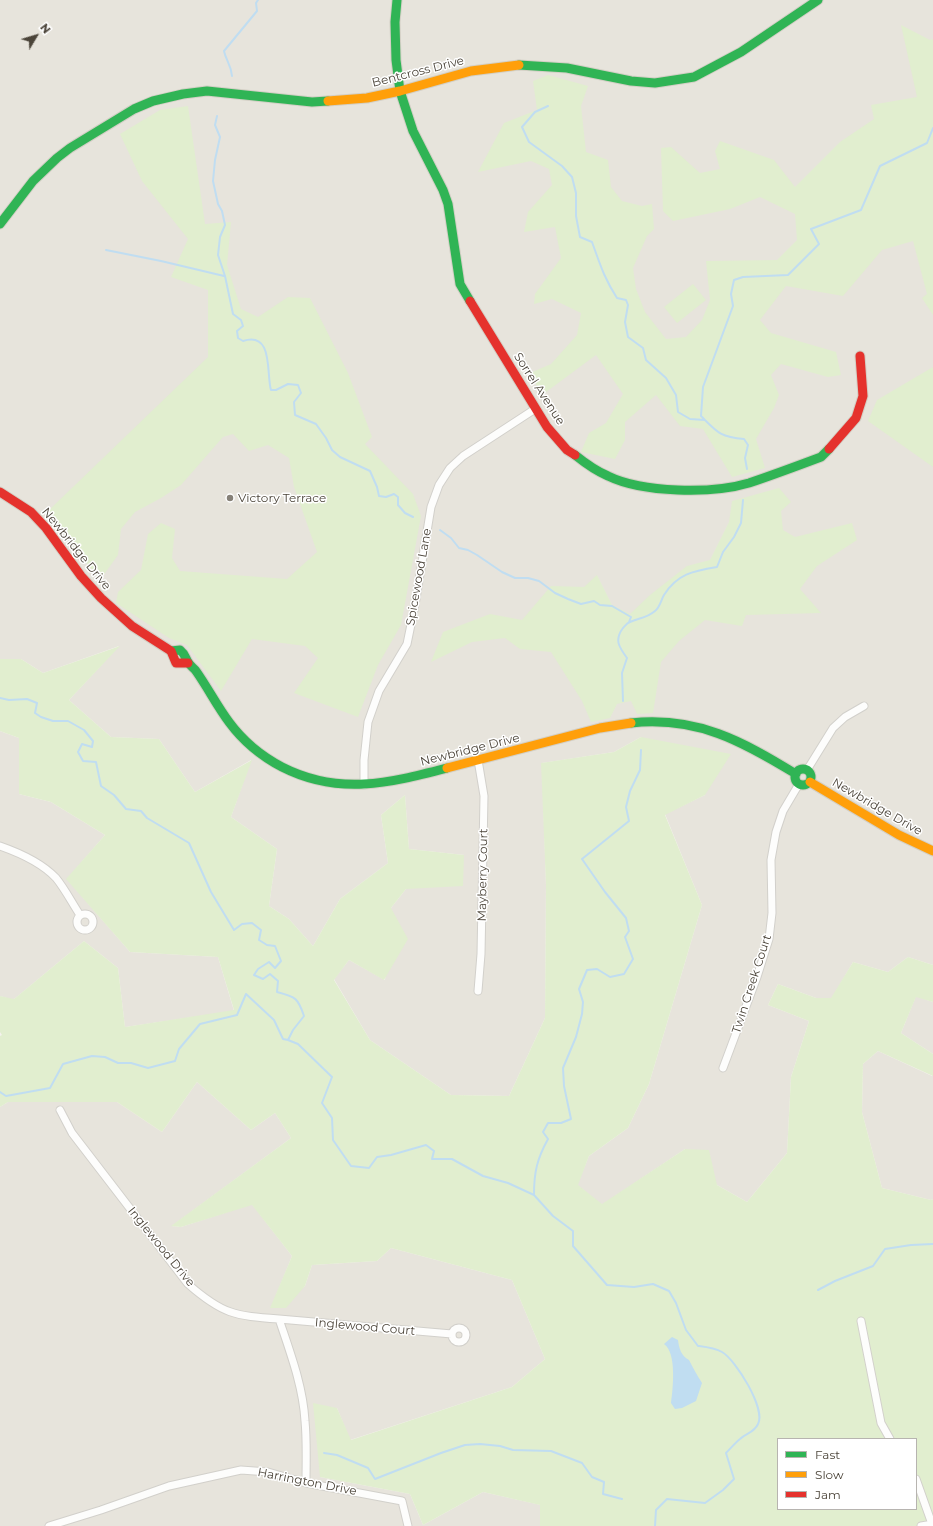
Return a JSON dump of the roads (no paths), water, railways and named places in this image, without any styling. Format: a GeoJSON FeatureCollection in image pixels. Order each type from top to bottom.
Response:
{"type":"FeatureCollection","features":[{"type":"Feature","properties":{"kind":"street","name":"Sorrel Avenue"},"geometry":{"type":"LineString","coordinates":[[397,0],[395,22],[396,60],[400,91],[413,132],[443,190],[448,204],[460,284],[482,323],[535,409],[567,450],[588,466],[609,477],[639,486],[678,490],[716,489],[748,483],[822,457],[856,418],[863,396],[860,356]]}},
{"type":"Feature","properties":{"kind":"street","name":"Bentcross Drive"},"geometry":{"type":"LineString","coordinates":[[0,224],[33,181],[70,148],[134,109],[153,101],[183,94],[208,91],[312,102],[367,98],[400,91],[471,71],[518,65],[567,68],[631,81],[655,83],[676,81],[694,76],[713,68],[741,52],[818,0]]}},
{"type":"Feature","properties":{"kind":"street","name":"Spicewood Lane"},"geometry":{"type":"LineString","coordinates":[[364,784],[364,760],[368,722],[380,692],[407,644],[431,507],[439,485],[450,468],[462,456],[535,409]]}},
{"type":"Feature","properties":{"kind":"street","name":"Newbridge Drive"},"geometry":{"type":"LineString","coordinates":[[0,492],[31,512],[46,528],[81,576],[101,598],[132,626],[171,651],[180,650],[184,652],[188,664],[195,670],[229,722],[258,752],[284,768],[311,780],[338,785],[364,784],[402,779],[606,727],[649,722],[688,726],[724,735],[748,746],[796,774]]}},
{"type":"Feature","properties":{"kind":"street"},"geometry":{"type":"LineString","coordinates":[[807,770],[834,728],[845,717],[864,706]]}},
{"type":"Feature","properties":{"kind":"street","name":"Mayberry Court"},"geometry":{"type":"LineString","coordinates":[[478,760],[484,796],[481,954],[478,991]]}},
{"type":"Feature","properties":{"kind":"street"},"geometry":{"type":"LineString","coordinates":[[801,769],[807,770],[811,776],[810,782],[804,786],[795,780],[796,774],[801,769]]}},
{"type":"Feature","properties":{"kind":"street","name":"Newbridge Drive"},"geometry":{"type":"LineString","coordinates":[[810,782],[899,835],[933,851]]}},
{"type":"Feature","properties":{"kind":"street","name":"Twin Creek Court"},"geometry":{"type":"LineString","coordinates":[[724,1068],[769,939],[772,913],[771,860],[776,832],[783,811],[799,784]]}},
{"type":"Feature","properties":{"kind":"street"},"geometry":{"type":"LineString","coordinates":[[0,846],[22,854],[35,861],[56,878],[80,915]]}},
{"type":"Feature","properties":{"kind":"street","name":"Inglewood Drive"},"geometry":{"type":"LineString","coordinates":[[60,1110],[72,1133],[188,1284],[205,1299],[233,1314],[248,1317],[279,1319]]}},
{"type":"Feature","properties":{"kind":"street"},"geometry":{"type":"LineString","coordinates":[[279,1319],[295,1365],[306,1420],[306,1483]]}},
{"type":"Feature","properties":{"kind":"street","name":"Inglewood Court"},"geometry":{"type":"LineString","coordinates":[[279,1319],[452,1334]]}},
{"type":"Feature","properties":{"kind":"street"},"geometry":{"type":"LineString","coordinates":[[861,1321],[881,1423],[889,1438]]}},
{"type":"Feature","properties":{"kind":"street","name":"Harrington Drive"},"geometry":{"type":"LineString","coordinates":[[50,1526],[169,1486],[241,1470],[268,1472],[306,1483],[402,1501],[408,1526]]}},
{"type":"Feature","properties":{"kind":"street"},"geometry":{"type":"LineString","coordinates":[[917,1482],[932,1524],[921,1526]]}},
{"type":"Feature","properties":{"kind":"water"},"geometry":{"type":"Polygon","coordinates":[[[672,1337],[678,1340],[682,1354],[689,1360],[702,1383],[696,1401],[682,1408],[675,1409],[671,1403],[673,1372],[671,1355],[664,1344],[672,1337]]]}},
{"type":"Feature","properties":{"kind":"waterway"},"geometry":{"type":"LineString","coordinates":[[232,76],[231,68],[224,51],[257,11],[256,3],[258,0]]}},
{"type":"Feature","properties":{"kind":"waterway"},"geometry":{"type":"LineString","coordinates":[[548,106],[535,112],[522,127],[529,142],[562,166],[572,177],[576,193],[576,216],[580,237],[592,242],[603,271],[617,298],[626,300],[628,305],[625,322],[628,337],[643,348],[646,360],[666,378],[676,395],[678,412],[690,419],[705,420]]}},
{"type":"Feature","properties":{"kind":"waterway"},"geometry":{"type":"LineString","coordinates":[[217,116],[215,125],[220,137],[215,160],[213,181],[218,204],[222,211],[225,225],[220,237],[218,255],[225,276],[233,314],[241,320],[243,326],[237,331],[238,338],[243,341],[253,340],[260,342],[264,348],[267,356],[271,390],[276,390],[288,384],[298,385],[301,393],[294,402],[295,415],[316,424],[332,450],[340,457],[370,471],[379,496],[386,497],[394,494],[398,497],[398,505],[405,513],[413,517]]}},
{"type":"Feature","properties":{"kind":"waterway"},"geometry":{"type":"LineString","coordinates":[[747,469],[745,458],[748,445],[744,439],[729,437],[720,433],[701,416],[703,387],[733,306],[731,294],[734,280],[743,277],[788,275],[819,244],[811,229],[861,210],[880,166],[927,143],[933,128]]}},
{"type":"Feature","properties":{"kind":"waterway"},"geometry":{"type":"LineString","coordinates":[[106,250],[224,276]]}},
{"type":"Feature","properties":{"kind":"waterway"},"geometry":{"type":"LineString","coordinates":[[623,701],[622,673],[627,658],[618,640],[620,632],[629,622],[646,617],[655,611],[664,595],[674,582],[693,572],[717,567],[723,552],[734,537],[741,523],[743,500]]}},
{"type":"Feature","properties":{"kind":"waterway"},"geometry":{"type":"LineString","coordinates":[[440,530],[451,538],[459,548],[468,550],[477,555],[502,572],[515,578],[528,578],[539,581],[555,593],[581,604],[594,601],[600,605],[612,606],[631,617],[629,622]]}},
{"type":"Feature","properties":{"kind":"waterway"},"geometry":{"type":"LineString","coordinates":[[0,698],[9,700],[27,699],[37,703],[35,713],[41,717],[53,721],[68,721],[84,730],[93,741],[92,747],[82,744],[78,752],[83,761],[96,762],[101,786],[114,795],[126,809],[141,811],[147,818],[189,843],[211,892],[234,930],[242,924],[252,923],[261,930],[259,940],[267,945],[275,946],[281,961],[275,968],[269,962],[258,969],[254,975],[263,979],[270,974],[278,981],[277,992],[292,997],[300,1005],[304,1016],[293,1030],[288,1040],[298,1044],[332,1077],[322,1103],[332,1118],[333,1140],[351,1166],[369,1168],[377,1157],[391,1155],[426,1145],[434,1151],[432,1159],[452,1159],[483,1176],[508,1183],[534,1195],[553,1216],[573,1231],[573,1246],[607,1285],[634,1287],[653,1284],[669,1291],[676,1303],[686,1330],[698,1346],[722,1352],[735,1365],[742,1374],[754,1397],[758,1408],[759,1417],[756,1427],[736,1442],[726,1453],[734,1479],[723,1490],[705,1503],[667,1499],[656,1510],[655,1526]]}},
{"type":"Feature","properties":{"kind":"waterway"},"geometry":{"type":"LineString","coordinates":[[534,1195],[537,1166],[541,1153],[548,1139],[543,1132],[548,1123],[561,1123],[571,1119],[564,1086],[563,1068],[576,1037],[582,1014],[583,1002],[579,989],[587,970],[597,969],[610,977],[624,974],[633,959],[625,937],[629,931],[626,918],[605,892],[582,859],[629,821],[626,807],[630,791],[640,770],[641,750]]}},
{"type":"Feature","properties":{"kind":"waterway"},"geometry":{"type":"LineString","coordinates":[[0,1092],[6,1096],[50,1088],[63,1064],[92,1056],[105,1057],[118,1063],[131,1063],[148,1068],[175,1061],[179,1049],[200,1024],[237,1015],[246,994],[274,1020],[283,1039],[288,1040]]}},
{"type":"Feature","properties":{"kind":"waterway"},"geometry":{"type":"LineString","coordinates":[[818,1290],[835,1281],[873,1266],[885,1249],[911,1245],[933,1244]]}},
{"type":"Feature","properties":{"kind":"waterway"},"geometry":{"type":"LineString","coordinates":[[324,1453],[337,1455],[368,1468],[375,1479],[465,1445],[480,1444],[500,1446],[513,1450],[551,1451],[582,1463],[592,1477],[604,1482],[603,1494],[622,1499]]}},
{"type":"Feature","properties":{"kind":"place","name":"Victory Terrace"},"geometry":{"type":"Point","coordinates":[230,498]}}]}
